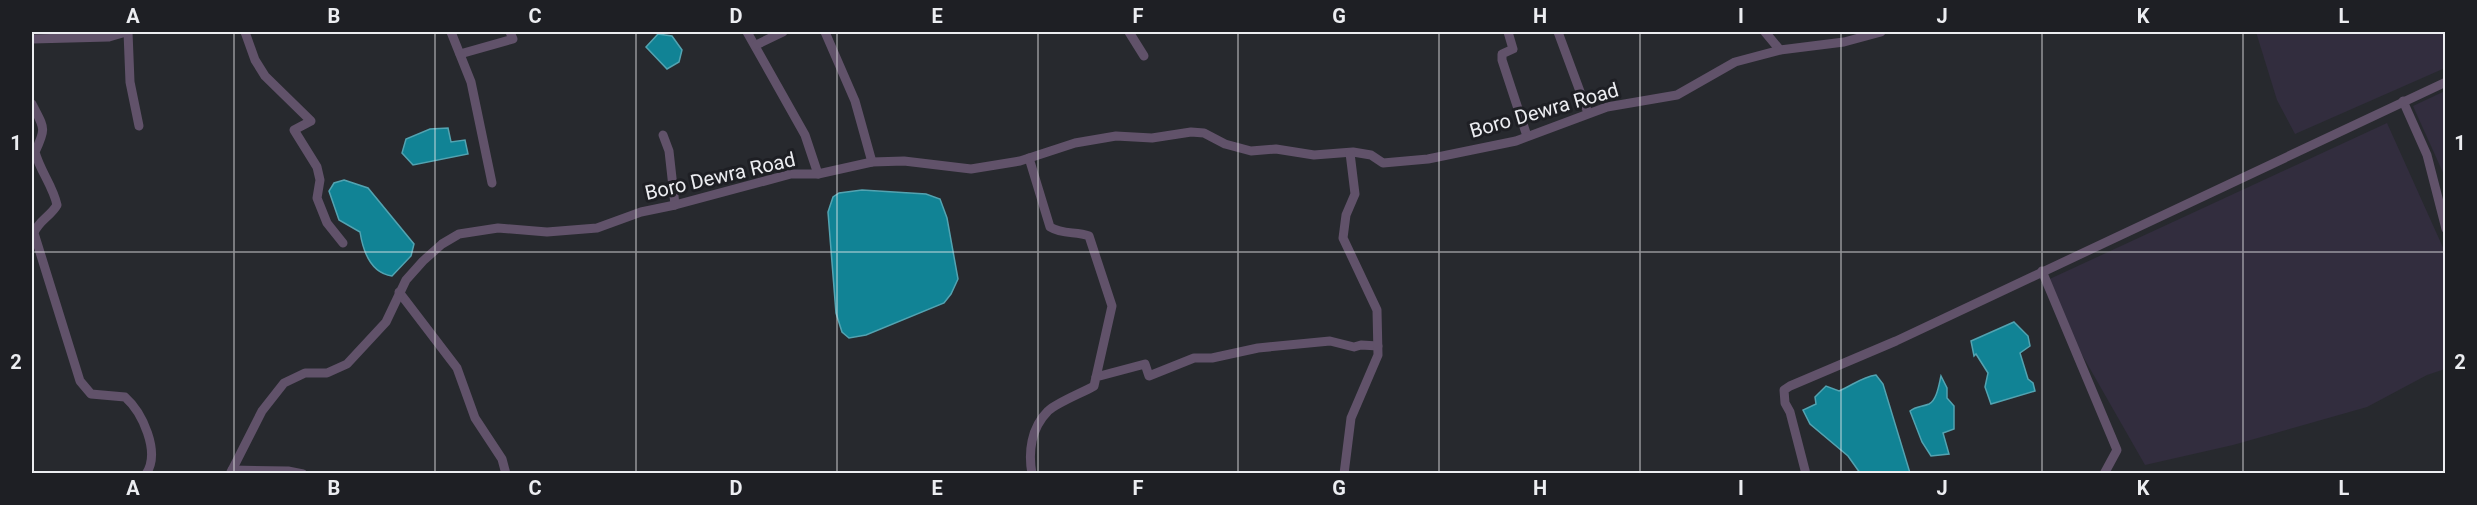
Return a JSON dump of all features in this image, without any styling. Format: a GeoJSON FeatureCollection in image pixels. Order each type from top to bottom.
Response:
{"type":"FeatureCollection","features":[{"type":"Feature","properties":{"kind":"street"},"geometry":{"type":"LineString","coordinates":[[32,39],[109,37],[127,32],[130,82],[139,126]]}},
{"type":"Feature","properties":{"kind":"street"},"geometry":{"type":"LineString","coordinates":[[245,32],[255,60],[265,76],[311,121],[294,130],[317,167],[320,180],[317,198],[327,223],[343,243]]}},
{"type":"Feature","properties":{"kind":"street"},"geometry":{"type":"LineString","coordinates":[[451,32],[471,82],[492,183]]}},
{"type":"Feature","properties":{"kind":"street"},"geometry":{"type":"LineString","coordinates":[[460,54],[513,39],[510,32]]}},
{"type":"Feature","properties":{"kind":"street"},"geometry":{"type":"LineString","coordinates":[[747,32],[805,135],[818,174]]}},
{"type":"Feature","properties":{"kind":"street"},"geometry":{"type":"LineString","coordinates":[[756,45],[783,32]]}},
{"type":"Feature","properties":{"kind":"street"},"geometry":{"type":"LineString","coordinates":[[825,32],[855,101],[872,162]]}},
{"type":"Feature","properties":{"kind":"street"},"geometry":{"type":"LineString","coordinates":[[1129,32],[1144,56]]}},
{"type":"Feature","properties":{"kind":"street"},"geometry":{"type":"LineString","coordinates":[[1508,32],[1513,49],[1502,54],[1502,60],[1527,136]]}},
{"type":"Feature","properties":{"kind":"street"},"geometry":{"type":"LineString","coordinates":[[1558,32],[1588,113]]}},
{"type":"Feature","properties":{"kind":"street"},"geometry":{"type":"LineString","coordinates":[[1765,32],[1780,50]]}},
{"type":"Feature","properties":{"kind":"street","name":"Boro Dewra Road"},"geometry":{"type":"LineString","coordinates":[[231,472],[262,411],[284,383],[305,372],[327,373],[347,363],[386,321],[399,292],[423,261],[442,244],[459,234],[498,228],[548,232],[597,228],[641,212],[791,174],[818,174],[872,162],[904,161],[971,169],[1029,158],[1075,143],[1116,136],[1152,138],[1191,132],[1204,133],[1225,144],[1251,151],[1276,149],[1314,155],[1350,153],[1371,155],[1383,163],[1404,162],[1474,150],[1527,136],[1607,107],[1677,95],[1735,62],[1780,50],[1844,42],[1881,32]]}},
{"type":"Feature","properties":{"kind":"street"},"geometry":{"type":"LineString","coordinates":[[1806,474],[1790,412],[1785,404],[1784,390],[1896,341],[2445,82]]}},
{"type":"Feature","properties":{"kind":"street"},"geometry":{"type":"LineString","coordinates":[[2403,101],[2427,155],[2445,229]]}},
{"type":"Feature","properties":{"kind":"street"},"geometry":{"type":"LineString","coordinates":[[32,104],[43,125],[44,134],[35,152],[38,166],[55,194],[57,205],[37,226],[34,233],[66,341],[80,381],[91,394],[124,397],[139,414],[150,447],[150,468],[146,474]]}},
{"type":"Feature","properties":{"kind":"street"},"geometry":{"type":"LineString","coordinates":[[663,135],[669,151],[675,205]]}},
{"type":"Feature","properties":{"kind":"street"},"geometry":{"type":"LineString","coordinates":[[1344,474],[1351,418],[1378,355],[1377,310],[1343,238],[1346,215],[1355,194],[1350,153]]}},
{"type":"Feature","properties":{"kind":"street"},"geometry":{"type":"LineString","coordinates":[[1029,158],[1050,227],[1060,233],[1081,233],[1089,236],[1112,306],[1094,386],[1048,411],[1035,431],[1029,449],[1032,474]]}},
{"type":"Feature","properties":{"kind":"street"},"geometry":{"type":"LineString","coordinates":[[2042,271],[2117,450],[2103,474]]}},
{"type":"Feature","properties":{"kind":"street"},"geometry":{"type":"LineString","coordinates":[[399,292],[457,368],[472,411],[502,459],[506,474]]}},
{"type":"Feature","properties":{"kind":"street"},"geometry":{"type":"LineString","coordinates":[[1096,376],[1145,364],[1149,376],[1194,358],[1212,358],[1258,348],[1330,341],[1354,347],[1378,346]]}},
{"type":"Feature","properties":{"kind":"street"},"geometry":{"type":"LineString","coordinates":[[231,472],[288,471],[303,474]]}},
{"type":"Feature","properties":{"kind":"shaded area"},"geometry":{"type":"Polygon","coordinates":[[[2256,32],[2445,32],[2445,68],[2295,134],[2277,100],[2256,32]]]}},
{"type":"Feature","properties":{"kind":"shaded area"},"geometry":{"type":"Polygon","coordinates":[[[2445,91],[2445,177],[2413,106],[2445,91]]]}},
{"type":"Feature","properties":{"kind":"shaded area"},"geometry":{"type":"Polygon","coordinates":[[[2387,123],[2445,252],[2445,369],[2427,375],[2367,407],[2233,445],[2145,465],[2041,283],[2387,123]]]}},
{"type":"Feature","properties":{"kind":"water"},"geometry":{"type":"Polygon","coordinates":[[[658,34],[672,36],[682,50],[679,62],[667,69],[646,47],[658,34]]]}},
{"type":"Feature","properties":{"kind":"water"},"geometry":{"type":"Polygon","coordinates":[[[448,128],[451,142],[465,140],[468,154],[413,165],[402,153],[406,139],[430,129],[448,128]]]}},
{"type":"Feature","properties":{"kind":"water"},"geometry":{"type":"Polygon","coordinates":[[[344,180],[368,188],[414,244],[411,256],[392,276],[378,271],[373,266],[363,246],[360,232],[339,220],[329,191],[334,183],[344,180]]]}},
{"type":"Feature","properties":{"kind":"water"},"geometry":{"type":"Polygon","coordinates":[[[862,190],[926,194],[940,199],[947,218],[958,279],[944,303],[866,335],[849,338],[842,332],[836,313],[828,212],[833,197],[839,193],[862,190]]]}},
{"type":"Feature","properties":{"kind":"water"},"geometry":{"type":"Polygon","coordinates":[[[2014,322],[2028,336],[2030,346],[2020,353],[2028,379],[2033,383],[2035,391],[1991,404],[1985,387],[1988,373],[1976,354],[1974,356],[1971,341],[2014,322]]]}},
{"type":"Feature","properties":{"kind":"water"},"geometry":{"type":"Polygon","coordinates":[[[1876,375],[1883,384],[1910,473],[1860,473],[1848,456],[1810,424],[1803,410],[1816,404],[1815,397],[1826,386],[1839,391],[1862,379],[1876,375]]]}},
{"type":"Feature","properties":{"kind":"water"},"geometry":{"type":"Polygon","coordinates":[[[1941,376],[1947,388],[1947,398],[1954,406],[1954,429],[1943,433],[1949,454],[1931,456],[1922,442],[1910,411],[1932,402],[1941,376]]]}}]}
